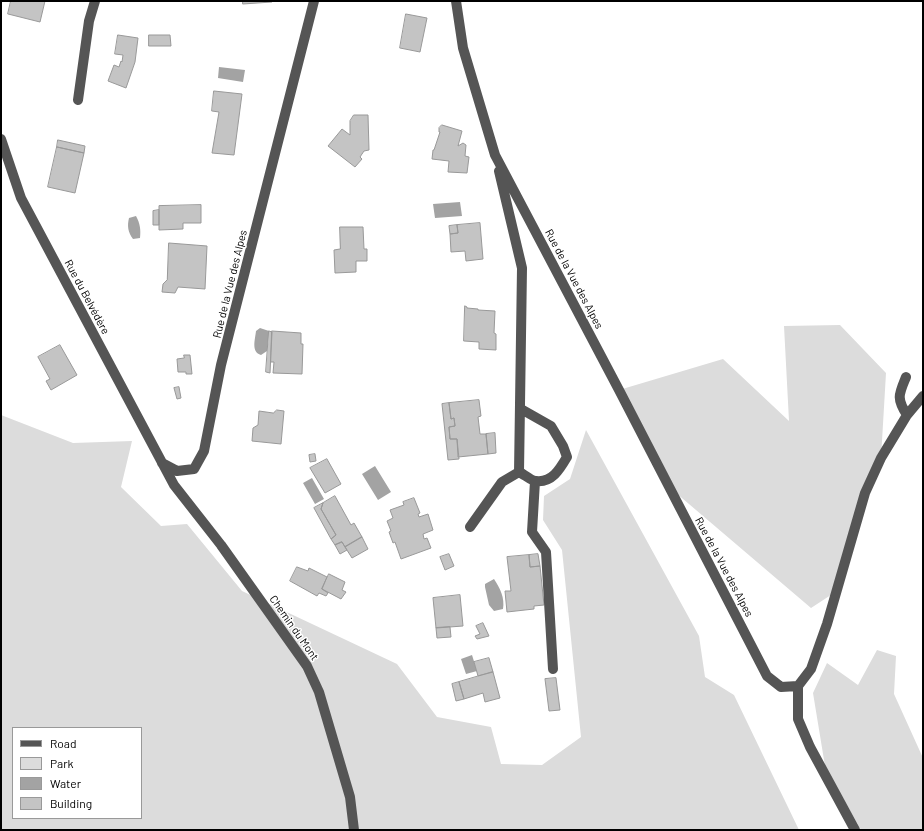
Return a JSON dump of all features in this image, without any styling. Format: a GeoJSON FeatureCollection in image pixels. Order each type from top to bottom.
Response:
{"type":"FeatureCollection","features":[{"type":"Feature","properties":{"kind":"street"},"geometry":{"type":"LineString","coordinates":[[78,100],[89,21],[95,1]]}},
{"type":"Feature","properties":{"kind":"street","name":"Rue de la Vue des Alpes"},"geometry":{"type":"LineString","coordinates":[[162,463],[177,471],[194,470],[204,451],[222,364],[314,1]]}},
{"type":"Feature","properties":{"kind":"street","name":"Rue de la Vue des Alpes"},"geometry":{"type":"LineString","coordinates":[[456,1],[463,48],[495,155],[522,268],[520,472]]}},
{"type":"Feature","properties":{"kind":"street","name":"Rue du Belvédère"},"geometry":{"type":"LineString","coordinates":[[1,139],[21,198],[162,463]]}},
{"type":"Feature","properties":{"kind":"street","name":"Rue de la Vue des Alpes"},"geometry":{"type":"LineString","coordinates":[[495,155],[616,383],[768,676],[781,687],[798,686]]}},
{"type":"Feature","properties":{"kind":"street"},"geometry":{"type":"LineString","coordinates":[[906,376],[899,395],[901,406],[907,414]]}},
{"type":"Feature","properties":{"kind":"street"},"geometry":{"type":"LineString","coordinates":[[855,830],[810,747],[798,719],[798,686],[811,669],[827,624],[865,493],[881,458],[907,414],[923,396]]}},
{"type":"Feature","properties":{"kind":"street"},"geometry":{"type":"LineString","coordinates":[[470,527],[502,482],[520,472],[535,481],[549,480],[560,469],[567,457],[563,446],[551,426],[521,409]]}},
{"type":"Feature","properties":{"kind":"street","name":"Chemin du Mont"},"geometry":{"type":"LineString","coordinates":[[162,463],[174,485],[220,545],[307,666],[319,692],[350,797],[354,830]]}},
{"type":"Feature","properties":{"kind":"street"},"geometry":{"type":"LineString","coordinates":[[535,481],[532,532],[546,552],[553,669]]}},
{"type":"Feature","properties":{"kind":"green space"},"geometry":{"type":"Polygon","coordinates":[[[840,325],[886,373],[881,458],[837,591],[811,608],[669,487],[619,390],[723,359],[789,421],[784,326],[840,325]]]}},
{"type":"Feature","properties":{"kind":"green space"},"geometry":{"type":"Polygon","coordinates":[[[1,415],[73,443],[132,441],[121,487],[161,526],[187,524],[242,591],[397,664],[437,717],[491,727],[501,764],[542,765],[581,737],[562,550],[543,520],[544,496],[570,479],[586,430],[699,636],[705,677],[734,695],[799,830],[1,830],[1,415]]]}},
{"type":"Feature","properties":{"kind":"green space"},"geometry":{"type":"Polygon","coordinates":[[[877,650],[896,656],[894,694],[923,758],[923,830],[861,830],[825,766],[813,693],[827,663],[858,685],[877,650]]]}},
{"type":"Feature","properties":{"kind":"water"},"geometry":{"type":"Polygon","coordinates":[[[219,67],[245,70],[243,82],[218,78],[219,67]]]}},
{"type":"Feature","properties":{"kind":"water"},"geometry":{"type":"Polygon","coordinates":[[[460,202],[462,216],[435,218],[433,204],[460,202]]]}},
{"type":"Feature","properties":{"kind":"water"},"geometry":{"type":"Polygon","coordinates":[[[136,216],[140,227],[140,238],[133,239],[129,231],[128,221],[129,218],[136,216]]]}},
{"type":"Feature","properties":{"kind":"water"},"geometry":{"type":"Polygon","coordinates":[[[260,328],[269,331],[267,351],[261,355],[256,351],[254,345],[256,331],[260,328]]]}},
{"type":"Feature","properties":{"kind":"water"},"geometry":{"type":"Polygon","coordinates":[[[375,466],[391,492],[378,500],[362,474],[375,466]]]}},
{"type":"Feature","properties":{"kind":"water"},"geometry":{"type":"Polygon","coordinates":[[[312,478],[324,499],[315,504],[303,483],[312,478]]]}},
{"type":"Feature","properties":{"kind":"water"},"geometry":{"type":"Polygon","coordinates":[[[494,579],[502,593],[503,609],[494,611],[489,605],[485,584],[494,579]]]}},
{"type":"Feature","properties":{"kind":"water"},"geometry":{"type":"Polygon","coordinates":[[[472,655],[477,671],[466,674],[461,659],[472,655]]]}},
{"type":"Feature","properties":{"kind":"building"},"geometry":{"type":"Polygon","coordinates":[[[11,1],[45,1],[40,22],[8,14],[11,1]]]}},
{"type":"Feature","properties":{"kind":"building"},"geometry":{"type":"Polygon","coordinates":[[[243,1],[272,1],[272,2],[243,4],[243,1]]]}},
{"type":"Feature","properties":{"kind":"building"},"geometry":{"type":"Polygon","coordinates":[[[406,14],[427,18],[420,52],[400,48],[406,14]]]}},
{"type":"Feature","properties":{"kind":"building"},"geometry":{"type":"Polygon","coordinates":[[[118,35],[138,38],[135,62],[126,88],[108,81],[114,65],[119,67],[121,61],[122,62],[123,55],[115,54],[118,35]]]}},
{"type":"Feature","properties":{"kind":"building"},"geometry":{"type":"Polygon","coordinates":[[[149,35],[170,35],[171,46],[149,46],[149,35]]]}},
{"type":"Feature","properties":{"kind":"building"},"geometry":{"type":"Polygon","coordinates":[[[214,91],[242,94],[234,155],[212,153],[219,112],[212,111],[214,91]]]}},
{"type":"Feature","properties":{"kind":"building"},"geometry":{"type":"Polygon","coordinates":[[[354,115],[368,115],[369,150],[364,151],[360,157],[362,159],[355,167],[328,146],[342,129],[350,135],[350,121],[354,115]]]}},
{"type":"Feature","properties":{"kind":"building"},"geometry":{"type":"Polygon","coordinates":[[[442,125],[462,131],[458,146],[463,143],[466,145],[465,156],[469,157],[467,173],[448,172],[449,161],[432,159],[433,150],[440,132],[439,128],[442,125]]]}},
{"type":"Feature","properties":{"kind":"building"},"geometry":{"type":"Polygon","coordinates":[[[58,140],[85,146],[84,153],[57,147],[58,140]]]}},
{"type":"Feature","properties":{"kind":"building"},"geometry":{"type":"Polygon","coordinates":[[[57,147],[84,153],[75,193],[48,187],[57,147]]]}},
{"type":"Feature","properties":{"kind":"building"},"geometry":{"type":"Polygon","coordinates":[[[201,205],[201,223],[183,223],[183,229],[159,230],[159,206],[201,205]]]}},
{"type":"Feature","properties":{"kind":"building"},"geometry":{"type":"Polygon","coordinates":[[[159,210],[159,225],[153,225],[153,211],[159,210]]]}},
{"type":"Feature","properties":{"kind":"building"},"geometry":{"type":"Polygon","coordinates":[[[480,223],[483,259],[466,261],[465,251],[451,252],[450,234],[458,233],[457,225],[480,223]]]}},
{"type":"Feature","properties":{"kind":"building"},"geometry":{"type":"Polygon","coordinates":[[[457,225],[458,233],[450,234],[449,226],[457,225]]]}},
{"type":"Feature","properties":{"kind":"building"},"geometry":{"type":"Polygon","coordinates":[[[340,227],[363,227],[364,249],[367,249],[367,261],[356,261],[356,272],[335,273],[334,250],[340,249],[340,227]]]}},
{"type":"Feature","properties":{"kind":"building"},"geometry":{"type":"Polygon","coordinates":[[[169,243],[207,246],[205,289],[178,287],[175,293],[162,292],[163,284],[167,280],[169,243]]]}},
{"type":"Feature","properties":{"kind":"building"},"geometry":{"type":"Polygon","coordinates":[[[465,306],[467,308],[478,310],[495,311],[494,333],[496,334],[496,350],[479,349],[479,342],[464,341],[465,306]]]}},
{"type":"Feature","properties":{"kind":"building"},"geometry":{"type":"Polygon","coordinates":[[[269,331],[272,332],[270,373],[266,372],[269,331]]]}},
{"type":"Feature","properties":{"kind":"building"},"geometry":{"type":"Polygon","coordinates":[[[272,331],[301,333],[301,344],[303,344],[302,374],[273,373],[274,362],[271,362],[272,331]]]}},
{"type":"Feature","properties":{"kind":"building"},"geometry":{"type":"Polygon","coordinates":[[[60,345],[77,375],[51,390],[46,381],[50,379],[38,357],[60,345]]]}},
{"type":"Feature","properties":{"kind":"building"},"geometry":{"type":"Polygon","coordinates":[[[184,355],[190,355],[192,374],[178,372],[177,359],[184,358],[184,355]]]}},
{"type":"Feature","properties":{"kind":"building"},"geometry":{"type":"Polygon","coordinates":[[[179,387],[181,398],[177,399],[174,388],[179,387]]]}},
{"type":"Feature","properties":{"kind":"building"},"geometry":{"type":"Polygon","coordinates":[[[479,400],[481,416],[478,417],[480,434],[486,434],[488,454],[458,457],[457,439],[450,439],[449,427],[455,426],[454,418],[451,419],[449,403],[479,400]]]}},
{"type":"Feature","properties":{"kind":"building"},"geometry":{"type":"Polygon","coordinates":[[[449,403],[451,419],[454,418],[455,426],[449,427],[450,439],[457,439],[459,459],[448,460],[442,404],[449,403]]]}},
{"type":"Feature","properties":{"kind":"building"},"geometry":{"type":"Polygon","coordinates":[[[277,410],[284,411],[281,444],[252,441],[253,428],[258,425],[259,411],[273,413],[277,410]]]}},
{"type":"Feature","properties":{"kind":"building"},"geometry":{"type":"Polygon","coordinates":[[[495,433],[496,453],[488,454],[486,434],[495,433]]]}},
{"type":"Feature","properties":{"kind":"building"},"geometry":{"type":"Polygon","coordinates":[[[315,454],[316,461],[310,462],[309,455],[315,454]]]}},
{"type":"Feature","properties":{"kind":"building"},"geometry":{"type":"Polygon","coordinates":[[[327,459],[341,484],[325,493],[310,468],[327,459]]]}},
{"type":"Feature","properties":{"kind":"building"},"geometry":{"type":"Polygon","coordinates":[[[335,496],[351,525],[354,523],[362,537],[345,547],[342,542],[335,545],[331,539],[336,535],[321,509],[323,503],[335,496]]]}},
{"type":"Feature","properties":{"kind":"building"},"geometry":{"type":"Polygon","coordinates":[[[414,498],[420,513],[418,514],[419,517],[428,514],[433,530],[423,534],[424,539],[427,538],[431,548],[401,559],[395,542],[393,543],[389,532],[391,531],[387,521],[393,518],[390,510],[404,505],[403,502],[414,498]]]}},
{"type":"Feature","properties":{"kind":"building"},"geometry":{"type":"Polygon","coordinates":[[[323,503],[321,509],[336,535],[331,539],[314,508],[323,503]]]}},
{"type":"Feature","properties":{"kind":"building"},"geometry":{"type":"Polygon","coordinates":[[[362,537],[368,549],[352,558],[345,547],[362,537]]]}},
{"type":"Feature","properties":{"kind":"building"},"geometry":{"type":"Polygon","coordinates":[[[342,542],[347,550],[340,554],[335,545],[342,542]]]}},
{"type":"Feature","properties":{"kind":"building"},"geometry":{"type":"Polygon","coordinates":[[[449,554],[454,566],[445,570],[440,557],[449,554]]]}},
{"type":"Feature","properties":{"kind":"building"},"geometry":{"type":"Polygon","coordinates":[[[538,554],[540,566],[530,567],[529,555],[538,554]]]}},
{"type":"Feature","properties":{"kind":"building"},"geometry":{"type":"Polygon","coordinates":[[[529,555],[530,567],[540,566],[544,605],[534,606],[534,609],[507,612],[505,591],[511,591],[507,557],[529,555]]]}},
{"type":"Feature","properties":{"kind":"building"},"geometry":{"type":"Polygon","coordinates":[[[297,567],[308,571],[309,568],[327,577],[322,589],[328,593],[326,596],[319,593],[317,596],[290,581],[297,567]]]}},
{"type":"Feature","properties":{"kind":"building"},"geometry":{"type":"Polygon","coordinates":[[[329,574],[345,582],[342,590],[346,592],[341,599],[322,589],[329,574]]]}},
{"type":"Feature","properties":{"kind":"building"},"geometry":{"type":"Polygon","coordinates":[[[460,595],[463,626],[436,628],[433,598],[460,595]]]}},
{"type":"Feature","properties":{"kind":"building"},"geometry":{"type":"Polygon","coordinates":[[[483,623],[489,636],[477,639],[475,636],[480,634],[476,626],[483,623]]]}},
{"type":"Feature","properties":{"kind":"building"},"geometry":{"type":"Polygon","coordinates":[[[450,627],[451,637],[437,638],[436,628],[450,627]]]}},
{"type":"Feature","properties":{"kind":"building"},"geometry":{"type":"Polygon","coordinates":[[[489,658],[493,672],[478,676],[474,662],[489,658]]]}},
{"type":"Feature","properties":{"kind":"building"},"geometry":{"type":"Polygon","coordinates":[[[493,672],[500,698],[485,702],[483,693],[464,699],[459,682],[493,672]]]}},
{"type":"Feature","properties":{"kind":"building"},"geometry":{"type":"Polygon","coordinates":[[[556,678],[560,710],[549,711],[545,679],[556,678]]]}},
{"type":"Feature","properties":{"kind":"building"},"geometry":{"type":"Polygon","coordinates":[[[459,682],[464,699],[456,701],[452,684],[459,682]]]}}]}
